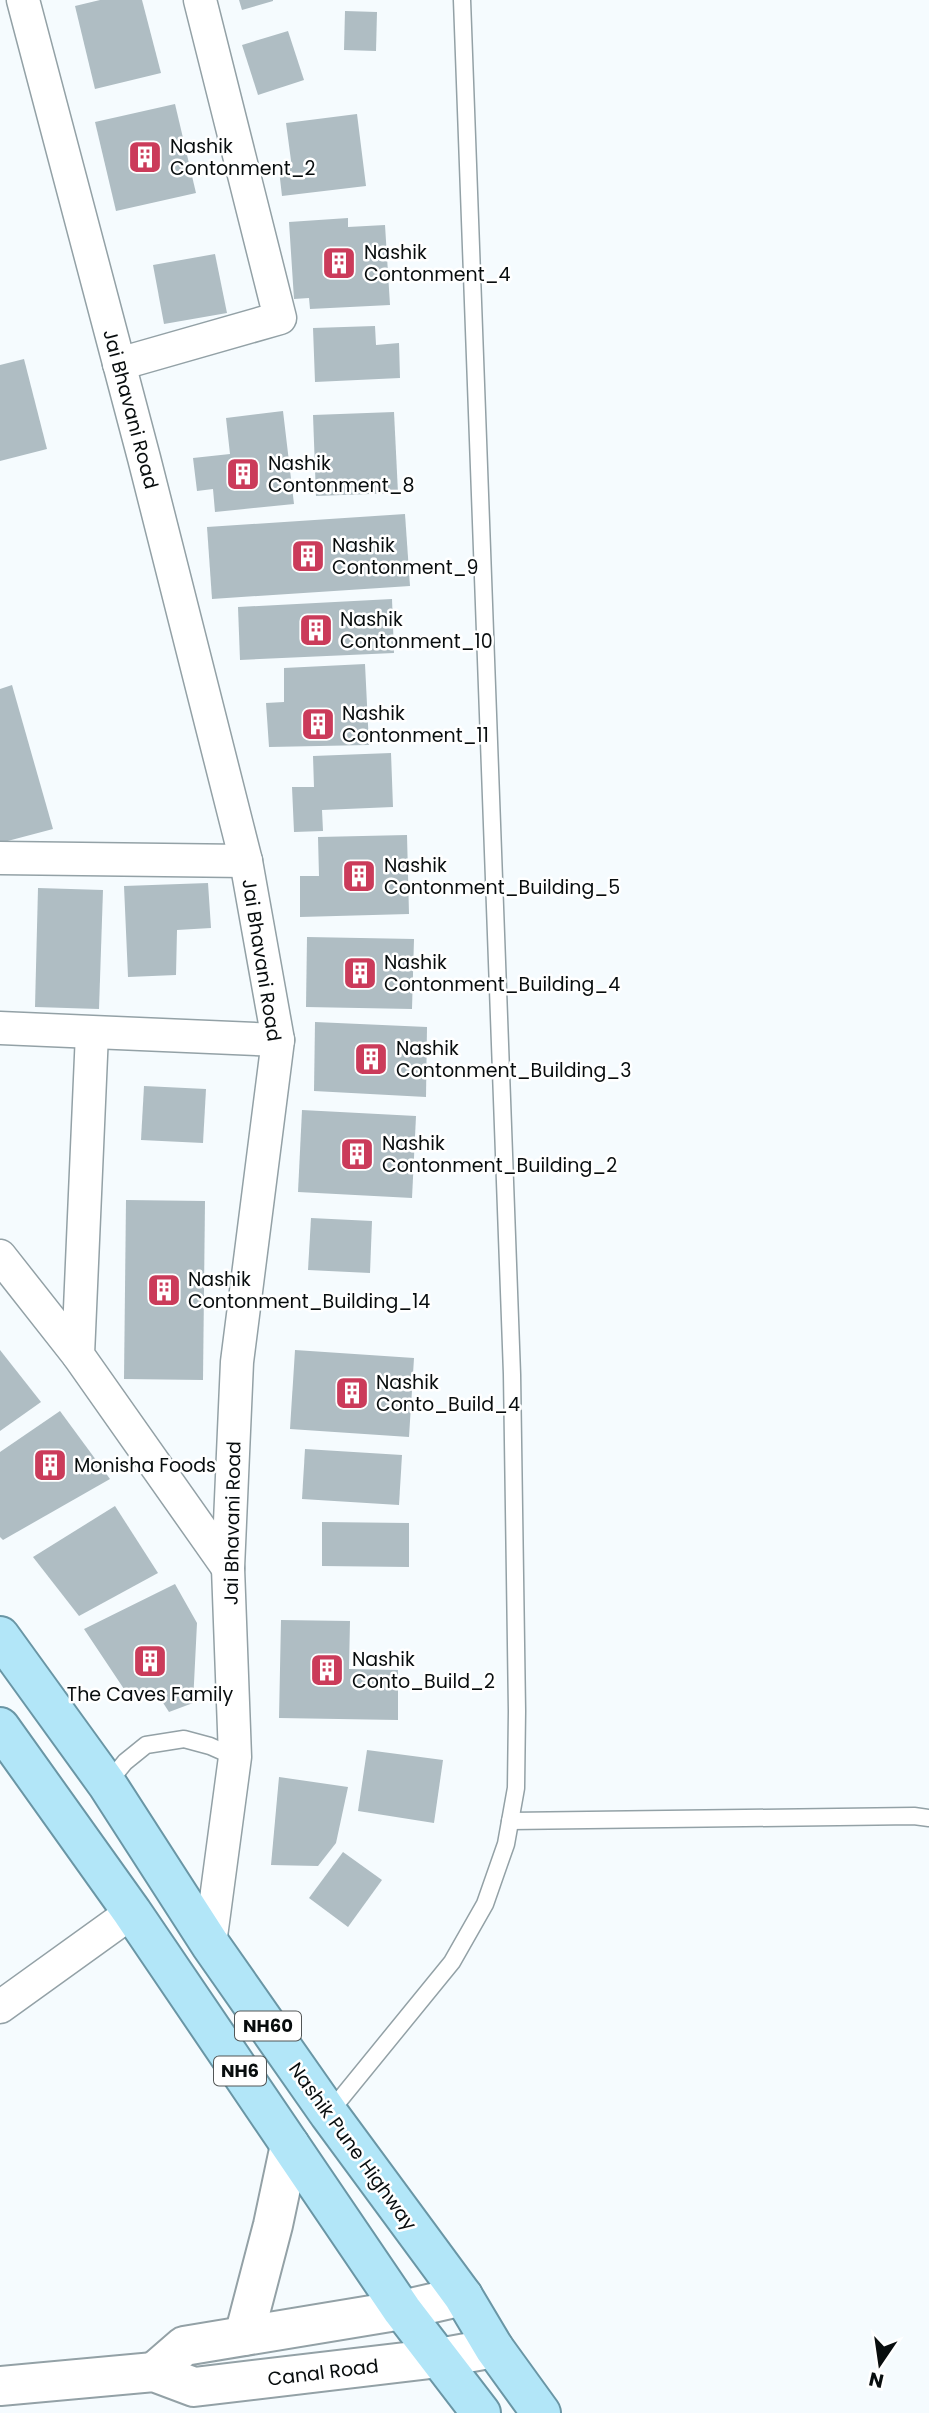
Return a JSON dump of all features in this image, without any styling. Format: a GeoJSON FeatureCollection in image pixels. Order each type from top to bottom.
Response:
{"type":"FeatureCollection","features":[{"type":"Feature","properties":{"kind":"highway","name":"Nashik Pune Highway"},"geometry":{"type":"LineString","coordinates":[[0,1636],[107,1784],[210,1944],[329,2114],[463,2296],[494,2348],[541,2413]]}},
{"type":"Feature","properties":{"kind":"highway","name":"NH6"},"geometry":{"type":"LineString","coordinates":[[0,1727],[132,1912],[402,2310],[481,2413]]}},
{"type":"Feature","properties":{"kind":"street","name":"Jai Bhavani Road"},"geometry":{"type":"LineString","coordinates":[[23,0],[246,861],[278,1040],[237,1362],[228,1568],[235,1757],[210,1944]]}},
{"type":"Feature","properties":{"kind":"street"},"geometry":{"type":"LineString","coordinates":[[119,364],[280,318],[200,0]]}},
{"type":"Feature","properties":{"kind":"street"},"geometry":{"type":"LineString","coordinates":[[0,858],[246,861]]}},
{"type":"Feature","properties":{"kind":"street"},"geometry":{"type":"LineString","coordinates":[[0,1028],[278,1040]]}},
{"type":"Feature","properties":{"kind":"street"},"geometry":{"type":"LineString","coordinates":[[78,1355],[92,1033]]}},
{"type":"Feature","properties":{"kind":"street"},"geometry":{"type":"LineString","coordinates":[[0,1256],[78,1355],[228,1568]]}},
{"type":"Feature","properties":{"kind":"street"},"geometry":{"type":"LineString","coordinates":[[0,2007],[132,1912]]}},
{"type":"Feature","properties":{"kind":"street"},"geometry":{"type":"LineString","coordinates":[[244,2336],[290,2145]]}},
{"type":"Feature","properties":{"kind":"street"},"geometry":{"type":"LineString","coordinates":[[154,2372],[184,2346],[402,2310],[463,2296]]}},
{"type":"Feature","properties":{"kind":"street","name":"Canal Road"},"geometry":{"type":"LineString","coordinates":[[0,2386],[154,2372],[194,2387],[439,2358],[494,2348]]}},
{"type":"Feature","properties":{"kind":"lane"},"geometry":{"type":"LineString","coordinates":[[329,2114],[452,1962],[485,1904],[506,1843],[516,1787],[512,1374],[462,0]]}},
{"type":"Feature","properties":{"kind":"lane"},"geometry":{"type":"LineString","coordinates":[[107,1784],[125,1762],[146,1745],[184,1739],[210,1745],[235,1757]]}},
{"type":"Feature","properties":{"kind":"lane"},"geometry":{"type":"LineString","coordinates":[[510,1821],[914,1816],[929,1818]]}},
{"type":"Feature","properties":{"kind":"building"},"geometry":{"type":"Polygon","coordinates":[[[100,0],[142,0],[161,73],[95,89],[75,6],[100,0]]]}},
{"type":"Feature","properties":{"kind":"building"},"geometry":{"type":"Polygon","coordinates":[[[239,0],[273,0],[273,1],[242,10],[239,0]]]}},
{"type":"Feature","properties":{"kind":"building"},"geometry":{"type":"Polygon","coordinates":[[[345,11],[377,12],[376,51],[344,50],[345,11]]]}},
{"type":"Feature","properties":{"kind":"building"},"geometry":{"type":"Polygon","coordinates":[[[288,31],[304,80],[258,95],[242,45],[288,31]]]}},
{"type":"Feature","properties":{"kind":"building","name":"Nashik Contonment_2"},"geometry":{"type":"Polygon","coordinates":[[[175,104],[196,193],[116,211],[95,122],[175,104]]]}},
{"type":"Feature","properties":{"kind":"building"},"geometry":{"type":"Polygon","coordinates":[[[357,114],[366,186],[282,196],[279,170],[292,168],[286,123],[357,114]]]}},
{"type":"Feature","properties":{"kind":"building","name":"Nashik Contonment_4"},"geometry":{"type":"Polygon","coordinates":[[[348,218],[348,227],[385,225],[390,305],[310,309],[309,298],[294,299],[289,222],[348,218]]]}},
{"type":"Feature","properties":{"kind":"building"},"geometry":{"type":"Polygon","coordinates":[[[215,254],[227,313],[164,324],[153,265],[215,254]]]}},
{"type":"Feature","properties":{"kind":"building"},"geometry":{"type":"Polygon","coordinates":[[[375,326],[376,345],[399,343],[400,378],[315,382],[313,328],[375,326]]]}},
{"type":"Feature","properties":{"kind":"building"},"geometry":{"type":"Polygon","coordinates":[[[24,359],[47,449],[0,461],[0,365],[24,359]]]}},
{"type":"Feature","properties":{"kind":"building","name":"Nashik Contonment_8"},"geometry":{"type":"Polygon","coordinates":[[[283,411],[294,504],[215,512],[213,489],[197,491],[193,458],[230,454],[226,418],[283,411]]]}},
{"type":"Feature","properties":{"kind":"building"},"geometry":{"type":"Polygon","coordinates":[[[394,412],[398,493],[316,496],[313,415],[394,412]]]}},
{"type":"Feature","properties":{"kind":"building","name":"Nashik Contonment_9"},"geometry":{"type":"Polygon","coordinates":[[[405,514],[410,586],[212,599],[207,527],[405,514]]]}},
{"type":"Feature","properties":{"kind":"building","name":"Nashik Contonment_10"},"geometry":{"type":"Polygon","coordinates":[[[392,599],[394,653],[240,660],[238,607],[392,599]]]}},
{"type":"Feature","properties":{"kind":"building","name":"Nashik Contonment_11"},"geometry":{"type":"Polygon","coordinates":[[[365,664],[369,745],[269,747],[266,703],[284,702],[284,668],[365,664]]]}},
{"type":"Feature","properties":{"kind":"building"},"geometry":{"type":"Polygon","coordinates":[[[12,685],[53,829],[0,843],[0,689],[12,685]]]}},
{"type":"Feature","properties":{"kind":"building","name":"Nashik Contonment_11"},"geometry":{"type":"Polygon","coordinates":[[[391,753],[393,807],[322,810],[323,831],[294,832],[292,787],[314,787],[313,756],[391,753]]]}},
{"type":"Feature","properties":{"kind":"building","name":"Nashik Contonment_Building_5"},"geometry":{"type":"Polygon","coordinates":[[[407,835],[409,914],[300,917],[300,876],[319,876],[318,837],[407,835]]]}},
{"type":"Feature","properties":{"kind":"building"},"geometry":{"type":"Polygon","coordinates":[[[208,883],[211,928],[177,930],[176,975],[128,977],[124,886],[208,883]]]}},
{"type":"Feature","properties":{"kind":"building"},"geometry":{"type":"Polygon","coordinates":[[[38,888],[103,890],[99,1009],[35,1007],[38,888]]]}},
{"type":"Feature","properties":{"kind":"building","name":"Nashik Contonment_Building_4"},"geometry":{"type":"Polygon","coordinates":[[[307,937],[414,939],[412,1009],[306,1007],[307,937]]]}},
{"type":"Feature","properties":{"kind":"building","name":"Nashik Contonment_Building_3"},"geometry":{"type":"Polygon","coordinates":[[[315,1022],[427,1027],[426,1097],[314,1091],[315,1022]]]}},
{"type":"Feature","properties":{"kind":"building"},"geometry":{"type":"Polygon","coordinates":[[[144,1086],[206,1089],[203,1143],[141,1140],[144,1086]]]}},
{"type":"Feature","properties":{"kind":"building","name":"Nashik Contonment_Building_2"},"geometry":{"type":"Polygon","coordinates":[[[302,1110],[416,1116],[412,1198],[298,1192],[302,1110]]]}},
{"type":"Feature","properties":{"kind":"building","name":"Nashik Contonment_Building_14"},"geometry":{"type":"Polygon","coordinates":[[[126,1200],[205,1201],[203,1380],[124,1379],[126,1200]]]}},
{"type":"Feature","properties":{"kind":"building"},"geometry":{"type":"Polygon","coordinates":[[[311,1218],[372,1221],[370,1273],[308,1270],[311,1218]]]}},
{"type":"Feature","properties":{"kind":"building"},"geometry":{"type":"Polygon","coordinates":[[[0,1350],[41,1402],[0,1431],[0,1350]]]}},
{"type":"Feature","properties":{"kind":"building","name":"Nashik Conto_Build_4"},"geometry":{"type":"Polygon","coordinates":[[[295,1350],[414,1358],[409,1437],[290,1429],[295,1350]]]}},
{"type":"Feature","properties":{"kind":"building","name":"Monisha Foods"},"geometry":{"type":"Polygon","coordinates":[[[60,1411],[110,1479],[3,1540],[0,1537],[0,1452],[60,1411]]]}},
{"type":"Feature","properties":{"kind":"building"},"geometry":{"type":"Polygon","coordinates":[[[305,1449],[402,1455],[399,1505],[302,1499],[305,1449]]]}},
{"type":"Feature","properties":{"kind":"building"},"geometry":{"type":"Polygon","coordinates":[[[115,1506],[158,1573],[79,1616],[33,1557],[115,1506]]]}},
{"type":"Feature","properties":{"kind":"building"},"geometry":{"type":"Polygon","coordinates":[[[322,1522],[409,1523],[409,1567],[322,1566],[322,1522]]]}},
{"type":"Feature","properties":{"kind":"building","name":"The Caves Family"},"geometry":{"type":"Polygon","coordinates":[[[175,1584],[197,1623],[193,1703],[169,1712],[156,1692],[132,1701],[84,1629],[175,1584]]]}},
{"type":"Feature","properties":{"kind":"building","name":"Nashik Conto_Build_2"},"geometry":{"type":"Polygon","coordinates":[[[281,1620],[350,1621],[349,1669],[398,1670],[398,1720],[279,1718],[281,1620]]]}},
{"type":"Feature","properties":{"kind":"building"},"geometry":{"type":"Polygon","coordinates":[[[367,1750],[443,1760],[434,1823],[358,1811],[367,1750]]]}},
{"type":"Feature","properties":{"kind":"building"},"geometry":{"type":"Polygon","coordinates":[[[279,1777],[348,1787],[336,1843],[318,1866],[271,1865],[279,1777]]]}},
{"type":"Feature","properties":{"kind":"building"},"geometry":{"type":"Polygon","coordinates":[[[343,1852],[382,1880],[348,1927],[309,1898],[343,1852]]]}},
{"type":"Feature","properties":{"kind":"place","name":"Nashik Contonment_2"},"geometry":{"type":"Point","coordinates":[145,157]}},
{"type":"Feature","properties":{"kind":"place","name":"Nashik Contonment_4"},"geometry":{"type":"Point","coordinates":[339,263]}},
{"type":"Feature","properties":{"kind":"place","name":"Nashik Contonment_8"},"geometry":{"type":"Point","coordinates":[243,474]}},
{"type":"Feature","properties":{"kind":"place","name":"Nashik Contonment_9"},"geometry":{"type":"Point","coordinates":[308,556]}},
{"type":"Feature","properties":{"kind":"place","name":"Nashik Contonment_10"},"geometry":{"type":"Point","coordinates":[316,630]}},
{"type":"Feature","properties":{"kind":"place","name":"Nashik Contonment_11"},"geometry":{"type":"Point","coordinates":[318,724]}},
{"type":"Feature","properties":{"kind":"place","name":"Nashik Contonment_Building_5"},"geometry":{"type":"Point","coordinates":[359,876]}},
{"type":"Feature","properties":{"kind":"place","name":"Nashik Contonment_Building_4"},"geometry":{"type":"Point","coordinates":[360,973]}},
{"type":"Feature","properties":{"kind":"place","name":"Nashik Contonment_Building_3"},"geometry":{"type":"Point","coordinates":[371,1059]}},
{"type":"Feature","properties":{"kind":"place","name":"Nashik Contonment_Building_2"},"geometry":{"type":"Point","coordinates":[357,1154]}},
{"type":"Feature","properties":{"kind":"place","name":"Nashik Contonment_Building_14"},"geometry":{"type":"Point","coordinates":[164,1290]}},
{"type":"Feature","properties":{"kind":"place","name":"Nashik Conto_Build_4"},"geometry":{"type":"Point","coordinates":[352,1393]}},
{"type":"Feature","properties":{"kind":"place","name":"Monisha Foods"},"geometry":{"type":"Point","coordinates":[50,1465]}},
{"type":"Feature","properties":{"kind":"place","name":"The Caves Family"},"geometry":{"type":"Point","coordinates":[150,1661]}},
{"type":"Feature","properties":{"kind":"place","name":"Nashik Conto_Build_2"},"geometry":{"type":"Point","coordinates":[327,1670]}}]}
